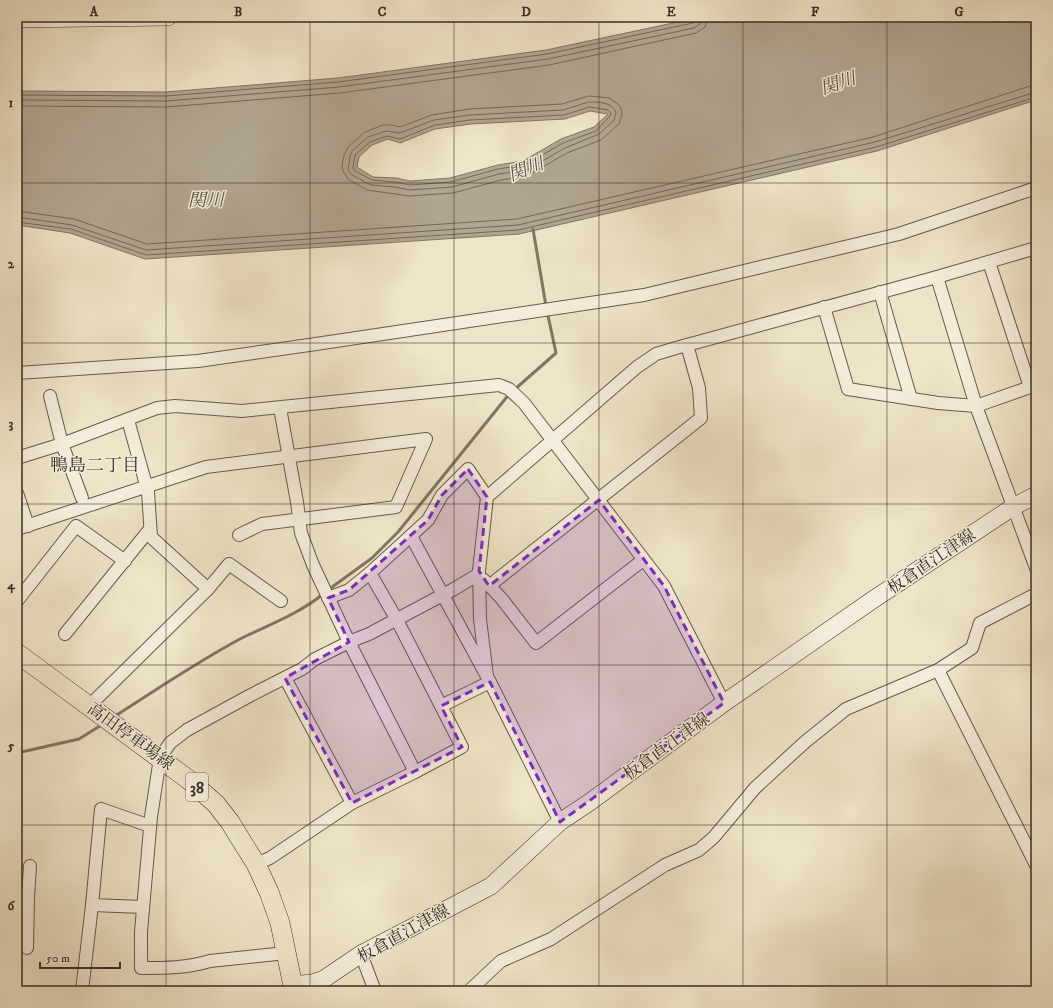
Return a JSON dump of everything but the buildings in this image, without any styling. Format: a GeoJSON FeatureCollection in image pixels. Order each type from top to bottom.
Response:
{"type":"FeatureCollection","features":[{"type":"Feature","properties":{"kind":"main road"},"geometry":{"type":"LineString","coordinates":[[17,19],[168,17]]}},
{"type":"Feature","properties":{"kind":"main road","name":"板倉直江津線"},"geometry":{"type":"LineString","coordinates":[[294,988],[324,979],[361,954],[491,886],[560,822],[590,802],[724,703],[874,599],[1013,507],[1036,495]]}},
{"type":"Feature","properties":{"kind":"main road","name":"高田停車場線"},"geometry":{"type":"LineString","coordinates":[[17,653],[189,780],[216,804],[230,822],[256,864],[269,892],[280,923],[294,988]]}},
{"type":"Feature","properties":{"kind":"street"},"geometry":{"type":"LineString","coordinates":[[17,373],[198,361],[644,295],[899,234],[1036,188]]}},
{"type":"Feature","properties":{"kind":"street"},"geometry":{"type":"LineString","coordinates":[[487,497],[637,367],[656,354],[937,277],[1036,248]]}},
{"type":"Feature","properties":{"kind":"street"},"geometry":{"type":"LineString","coordinates":[[824,308],[848,389],[938,403],[976,406],[1033,386],[989,262]]}},
{"type":"Feature","properties":{"kind":"street"},"geometry":{"type":"LineString","coordinates":[[937,277],[976,406],[1036,568]]}},
{"type":"Feature","properties":{"kind":"street"},"geometry":{"type":"LineString","coordinates":[[880,292],[911,399]]}},
{"type":"Feature","properties":{"kind":"street"},"geometry":{"type":"LineString","coordinates":[[490,586],[701,418],[699,388],[687,345]]}},
{"type":"Feature","properties":{"kind":"street"},"geometry":{"type":"LineString","coordinates":[[17,458],[62,444],[157,408],[175,406],[242,411],[499,385],[509,389],[524,403],[664,586],[724,703]]}},
{"type":"Feature","properties":{"kind":"street"},"geometry":{"type":"LineString","coordinates":[[50,396],[62,444],[82,498]]}},
{"type":"Feature","properties":{"kind":"street"},"geometry":{"type":"LineString","coordinates":[[280,408],[301,533],[310,558],[349,642],[415,772]]}},
{"type":"Feature","properties":{"kind":"street"},"geometry":{"type":"LineString","coordinates":[[128,420],[146,487],[151,537],[208,590]]}},
{"type":"Feature","properties":{"kind":"street"},"geometry":{"type":"LineString","coordinates":[[17,492],[23,527],[206,467],[426,439],[396,507],[299,518],[262,524],[239,535]]}},
{"type":"Feature","properties":{"kind":"street"},"geometry":{"type":"LineString","coordinates":[[328,598],[349,590],[411,536],[428,520],[442,495],[468,469],[487,497],[479,574],[480,619],[489,679]]}},
{"type":"Feature","properties":{"kind":"street"},"geometry":{"type":"LineString","coordinates":[[17,601],[76,526],[125,561]]}},
{"type":"Feature","properties":{"kind":"street"},"geometry":{"type":"LineString","coordinates":[[66,634],[150,529]]}},
{"type":"Feature","properties":{"kind":"street"},"geometry":{"type":"LineString","coordinates":[[411,536],[489,679],[560,822]]}},
{"type":"Feature","properties":{"kind":"street"},"geometry":{"type":"LineString","coordinates":[[479,574],[536,643],[643,560]]}},
{"type":"Feature","properties":{"kind":"street"},"geometry":{"type":"LineString","coordinates":[[89,706],[208,590],[229,564],[281,601]]}},
{"type":"Feature","properties":{"kind":"street"},"geometry":{"type":"LineString","coordinates":[[256,864],[270,858],[352,803],[462,747],[397,620],[370,573]]}},
{"type":"Feature","properties":{"kind":"street"},"geometry":{"type":"LineString","coordinates":[[286,953],[210,961],[179,968],[141,968],[143,907],[150,826],[160,758],[170,743],[187,730],[302,669],[315,659],[397,620],[479,574]]}},
{"type":"Feature","properties":{"kind":"street"},"geometry":{"type":"LineString","coordinates":[[469,991],[501,961],[551,939],[665,865],[699,850],[714,838],[755,788],[805,742],[846,709],[938,670],[972,648],[980,623],[1036,594]]}},
{"type":"Feature","properties":{"kind":"street"},"geometry":{"type":"LineString","coordinates":[[938,670],[1035,860]]}},
{"type":"Feature","properties":{"kind":"street"},"geometry":{"type":"LineString","coordinates":[[285,678],[352,803]]}},
{"type":"Feature","properties":{"kind":"street"},"geometry":{"type":"LineString","coordinates":[[441,706],[489,679]]}},
{"type":"Feature","properties":{"kind":"street"},"geometry":{"type":"LineString","coordinates":[[82,991],[101,809],[150,826]]}},
{"type":"Feature","properties":{"kind":"street"},"geometry":{"type":"LineString","coordinates":[[27,948],[23,897],[30,866]]}},
{"type":"Feature","properties":{"kind":"street"},"geometry":{"type":"LineString","coordinates":[[92,905],[143,907]]}},
{"type":"Feature","properties":{"kind":"street"},"geometry":{"type":"LineString","coordinates":[[361,954],[375,991]]}},
{"type":"Feature","properties":{"kind":"highlighted area"},"geometry":{"type":"Polygon","coordinates":[[[468,469],[487,497],[479,571],[489,586],[599,500],[664,586],[724,703],[560,822],[490,682],[441,706],[462,747],[352,803],[285,678],[349,642],[328,598],[349,590],[428,520],[442,495],[468,469]]]}},
{"type":"Feature","properties":{"kind":"water","name":"関川"},"geometry":{"type":"Polygon","coordinates":[[[701,17],[1036,17],[1036,100],[877,151],[519,234],[145,259],[70,233],[17,225],[17,91],[166,92],[338,78],[546,50],[701,17]],[[590,111],[565,119],[471,124],[435,129],[400,143],[388,139],[372,145],[359,157],[357,167],[373,177],[396,178],[410,181],[450,178],[498,165],[523,161],[561,139],[594,127],[608,114],[590,111]]]}},
{"type":"Feature","properties":{"kind":"waterway"},"geometry":{"type":"LineString","coordinates":[[533,229],[546,306]]}},
{"type":"Feature","properties":{"kind":"waterway"},"geometry":{"type":"LineString","coordinates":[[514,390],[556,353],[547,311]]}},
{"type":"Feature","properties":{"kind":"waterway"},"geometry":{"type":"LineString","coordinates":[[328,590],[372,558],[398,532],[510,393]]}},
{"type":"Feature","properties":{"kind":"waterway"},"geometry":{"type":"LineString","coordinates":[[115,716],[208,657],[240,639],[304,608],[323,594]]}},
{"type":"Feature","properties":{"kind":"waterway"},"geometry":{"type":"LineString","coordinates":[[17,753],[79,739],[103,724]]}},
{"type":"Feature","properties":{"kind":"district","name":"鴨島二丁目"},"geometry":{"type":"Point","coordinates":[95,465]}}]}
